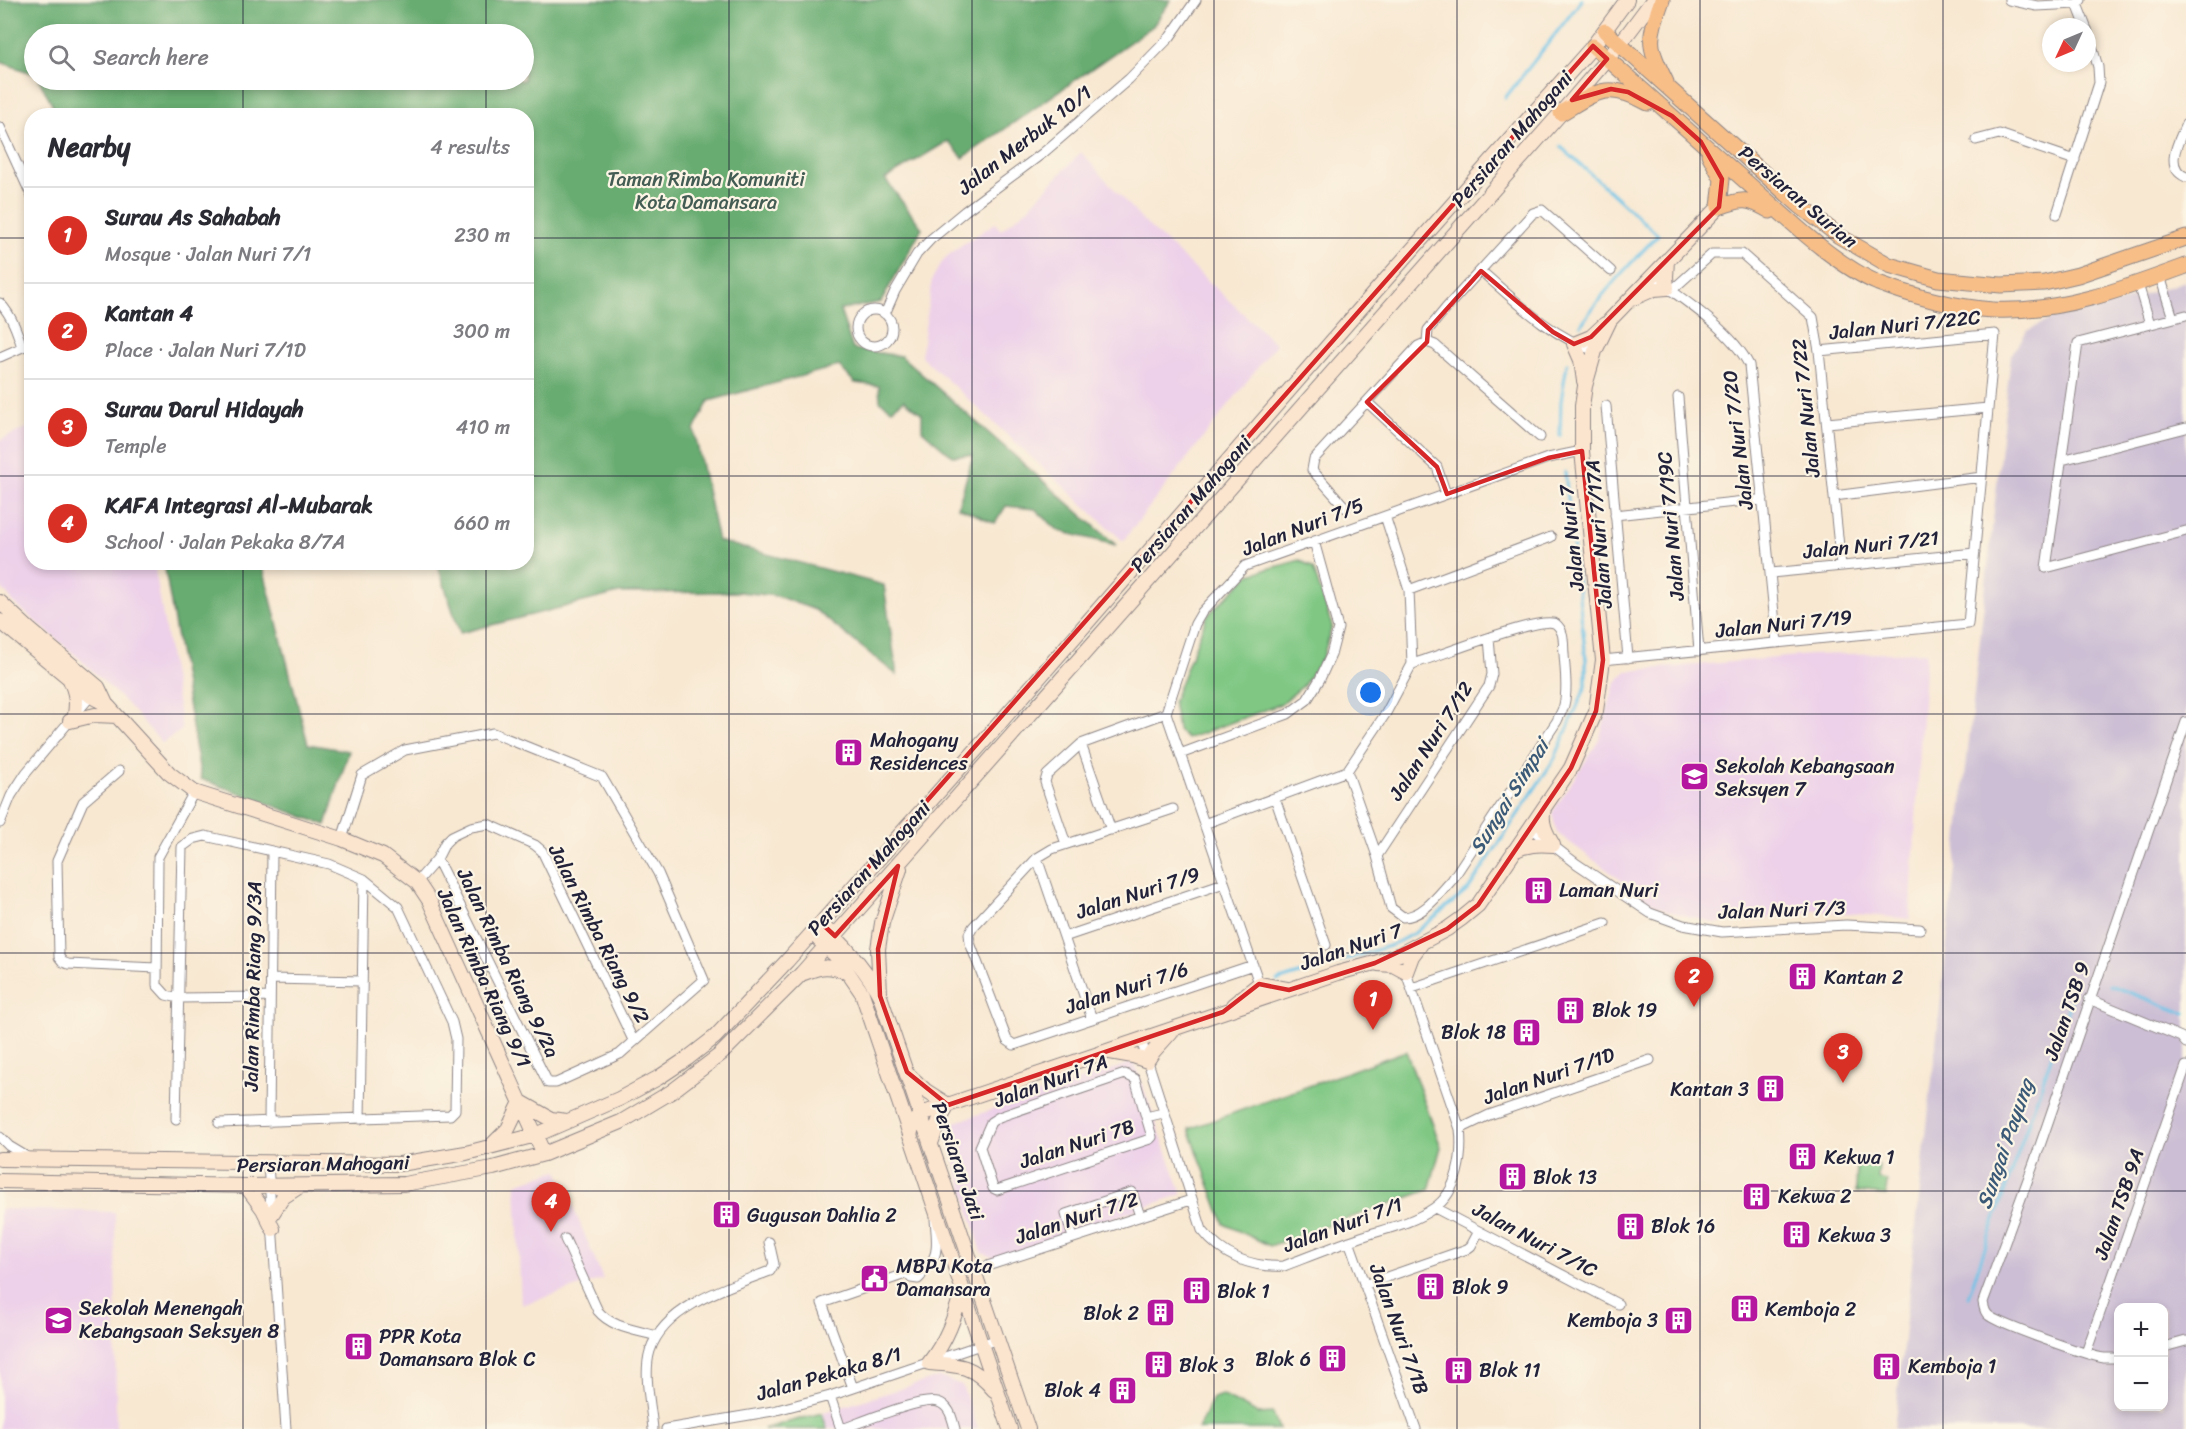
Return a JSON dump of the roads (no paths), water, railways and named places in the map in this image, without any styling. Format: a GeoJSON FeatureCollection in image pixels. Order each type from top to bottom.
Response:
{"type":"FeatureCollection","features":[{"type":"Feature","properties":{"kind":"main road","name":"Persiaran Mahogani"},"geometry":{"type":"LineString","coordinates":[[0,1160],[400,1164],[490,1147],[536,1135],[628,1094],[688,1058],[715,1036],[786,961],[984,741],[1593,46],[1627,0]]}},
{"type":"Feature","properties":{"kind":"main road","name":"Persiaran Mahogani"},"geometry":{"type":"LineString","coordinates":[[0,1181],[246,1186],[404,1184],[493,1168],[544,1154],[621,1122],[671,1092],[721,1054],[802,973],[903,861],[1561,113],[1620,44],[1653,0]]}},
{"type":"Feature","properties":{"kind":"main road"},"geometry":{"type":"LineString","coordinates":[[1662,0],[1651,32],[1652,54],[1670,90]]}},
{"type":"Feature","properties":{"kind":"main road","name":"Persiaran Surian"},"geometry":{"type":"LineString","coordinates":[[1605,31],[1799,205],[1839,236],[1888,265],[1938,279],[2001,285],[2044,283],[2078,275],[2186,238]]}},
{"type":"Feature","properties":{"kind":"main road","name":"Persiaran Surian"},"geometry":{"type":"LineString","coordinates":[[1593,46],[1791,222],[1833,256],[1877,282],[1936,301],[1992,310],[2040,308],[2083,300],[2138,284],[2186,266]]}},
{"type":"Feature","properties":{"kind":"main road"},"geometry":{"type":"LineString","coordinates":[[1561,113],[1592,94],[1611,89],[1628,92],[1672,116]]}},
{"type":"Feature","properties":{"kind":"main road"},"geometry":{"type":"LineString","coordinates":[[1701,142],[1722,179],[1719,207],[1740,199],[1753,201],[1791,222]]}},
{"type":"Feature","properties":{"kind":"main road","name":"Jalan Nuri 7"},"geometry":{"type":"LineString","coordinates":[[921,1114],[1400,954],[1447,929],[1478,905],[1571,768],[1596,711],[1603,660],[1582,452],[1582,406],[1596,351],[1610,320],[1719,207]]}},
{"type":"Feature","properties":{"kind":"main road"},"geometry":{"type":"LineString","coordinates":[[1629,300],[1654,289],[1669,289],[1666,276],[1667,260]]}},
{"type":"Feature","properties":{"kind":"main road"},"geometry":{"type":"LineString","coordinates":[[1585,387],[1581,360],[1574,344],[1591,337],[1610,320]]}},
{"type":"Feature","properties":{"kind":"main road"},"geometry":{"type":"LineString","coordinates":[[0,602],[95,691]]}},
{"type":"Feature","properties":{"kind":"main road","name":"Jalan Rimba Riang 9/1"},"geometry":{"type":"LineString","coordinates":[[0,621],[70,678],[95,691],[169,773],[194,792],[342,839],[383,856],[417,882],[429,900],[544,1154]]}},
{"type":"Feature","properties":{"kind":"main road"},"geometry":{"type":"LineString","coordinates":[[70,678],[77,701],[72,718],[95,714],[117,716]]}},
{"type":"Feature","properties":{"kind":"main road"},"geometry":{"type":"LineString","coordinates":[[1544,808],[1542,816],[1552,845]]}},
{"type":"Feature","properties":{"kind":"main road"},"geometry":{"type":"LineString","coordinates":[[1514,851],[1524,846],[1552,845]]}},
{"type":"Feature","properties":{"kind":"main road"},"geometry":{"type":"LineString","coordinates":[[880,996],[878,949],[882,923],[903,861]]}},
{"type":"Feature","properties":{"kind":"main road","name":"Persiaran Jati"},"geometry":{"type":"LineString","coordinates":[[815,927],[830,941],[862,993],[1010,1429]]}},
{"type":"Feature","properties":{"kind":"main road","name":"Persiaran Jati"},"geometry":{"type":"LineString","coordinates":[[830,941],[848,949],[871,978],[880,996],[1028,1429]]}},
{"type":"Feature","properties":{"kind":"main road"},"geometry":{"type":"LineString","coordinates":[[1375,963],[1393,965],[1406,972],[1422,942]]}},
{"type":"Feature","properties":{"kind":"main road"},"geometry":{"type":"LineString","coordinates":[[802,973],[825,966],[850,974]]}},
{"type":"Feature","properties":{"kind":"main road"},"geometry":{"type":"LineString","coordinates":[[1223,1012],[1259,984],[1289,990]]}},
{"type":"Feature","properties":{"kind":"main road"},"geometry":{"type":"LineString","coordinates":[[1108,1051],[1147,1061],[1174,1029]]}},
{"type":"Feature","properties":{"kind":"main road"},"geometry":{"type":"LineString","coordinates":[[907,1072],[926,1091],[948,1105],[931,1143]]}},
{"type":"Feature","properties":{"kind":"main road"},"geometry":{"type":"LineString","coordinates":[[490,1147],[508,1130],[521,1102],[551,1119],[571,1121]]}},
{"type":"Feature","properties":{"kind":"main road"},"geometry":{"type":"LineString","coordinates":[[910,1136],[913,1123],[921,1114]]}},
{"type":"Feature","properties":{"kind":"main road"},"geometry":{"type":"LineString","coordinates":[[272,1214],[283,1197],[301,1185]]}},
{"type":"Feature","properties":{"kind":"main road"},"geometry":{"type":"LineString","coordinates":[[246,1186],[263,1209],[273,1229]]}},
{"type":"Feature","properties":{"kind":"main road"},"geometry":{"type":"LineString","coordinates":[[929,1363],[941,1348],[950,1331],[962,1289]]}},
{"type":"Feature","properties":{"kind":"main road"},"geometry":{"type":"LineString","coordinates":[[929,1363],[959,1365],[974,1370],[999,1396]]}},
{"type":"Feature","properties":{"kind":"street","name":"Jalan Merbuk 10/1"},"geometry":{"type":"LineString","coordinates":[[885,315],[895,291],[917,254],[931,239],[1043,153],[1129,79],[1170,37],[1196,0]]}},
{"type":"Feature","properties":{"kind":"street"},"geometry":{"type":"LineString","coordinates":[[2009,0],[2037,6],[2079,2],[2084,18]]}},
{"type":"Feature","properties":{"kind":"street"},"geometry":{"type":"LineString","coordinates":[[2057,214],[2099,83],[2096,60]]}},
{"type":"Feature","properties":{"kind":"street"},"geometry":{"type":"LineString","coordinates":[[2186,124],[2174,154],[2173,163],[2175,170],[2186,177]]}},
{"type":"Feature","properties":{"kind":"street"},"geometry":{"type":"LineString","coordinates":[[0,127],[24,180]]}},
{"type":"Feature","properties":{"kind":"street"},"geometry":{"type":"LineString","coordinates":[[1976,140],[1999,134],[2075,160]]}},
{"type":"Feature","properties":{"kind":"street"},"geometry":{"type":"LineString","coordinates":[[1427,342],[1428,330],[1533,213],[1542,210],[1611,271]]}},
{"type":"Feature","properties":{"kind":"street","name":"Jalan Nuri 7/22"},"geometry":{"type":"LineString","coordinates":[[1669,289],[1712,254],[1742,254],[1813,317],[1827,423],[1840,566]]}},
{"type":"Feature","properties":{"kind":"street"},"geometry":{"type":"LineString","coordinates":[[1481,271],[1535,318],[1574,344],[1596,351]]}},
{"type":"Feature","properties":{"kind":"street","name":"Jalan Nuri 7/20"},"geometry":{"type":"LineString","coordinates":[[1651,276],[1729,337],[1742,351],[1749,365],[1777,643]]}},
{"type":"Feature","properties":{"kind":"street"},"geometry":{"type":"LineString","coordinates":[[2160,276],[2173,318]]}},
{"type":"Feature","properties":{"kind":"street"},"geometry":{"type":"LineString","coordinates":[[2138,284],[2150,324]]}},
{"type":"Feature","properties":{"kind":"street"},"geometry":{"type":"LineString","coordinates":[[0,303],[7,310],[24,340]]}},
{"type":"Feature","properties":{"kind":"street"},"geometry":{"type":"LineString","coordinates":[[2186,315],[2078,343],[2046,568],[2186,531]]}},
{"type":"Feature","properties":{"kind":"street","name":"Jalan Nuri 7/22C"},"geometry":{"type":"LineString","coordinates":[[1819,351],[1995,334],[1988,408]]}},
{"type":"Feature","properties":{"kind":"street"},"geometry":{"type":"LineString","coordinates":[[1346,508],[1312,470],[1314,459],[1418,346],[1427,342],[1435,345],[1540,437]]}},
{"type":"Feature","properties":{"kind":"street"},"geometry":{"type":"LineString","coordinates":[[0,357],[24,346]]}},
{"type":"Feature","properties":{"kind":"street","name":"Jalan Nuri 7/19C"},"geometry":{"type":"LineString","coordinates":[[1678,397],[1699,651]]}},
{"type":"Feature","properties":{"kind":"street"},"geometry":{"type":"LineString","coordinates":[[1367,402],[1437,467],[1446,494]]}},
{"type":"Feature","properties":{"kind":"street","name":"Jalan Nuri 7/17A"},"geometry":{"type":"LineString","coordinates":[[1606,406],[1628,658]]}},
{"type":"Feature","properties":{"kind":"street"},"geometry":{"type":"LineString","coordinates":[[1827,423],[1988,408],[1976,553]]}},
{"type":"Feature","properties":{"kind":"street"},"geometry":{"type":"LineString","coordinates":[[2061,460],[2186,428]]}},
{"type":"Feature","properties":{"kind":"street","name":"Jalan Nuri 7/5"},"geometry":{"type":"LineString","coordinates":[[1166,713],[1195,624],[1202,612],[1245,566],[1548,458],[1582,452]]}},
{"type":"Feature","properties":{"kind":"street"},"geometry":{"type":"LineString","coordinates":[[1834,496],[1982,477]]}},
{"type":"Feature","properties":{"kind":"street"},"geometry":{"type":"LineString","coordinates":[[1615,515],[1763,499]]}},
{"type":"Feature","properties":{"kind":"street"},"geometry":{"type":"LineString","coordinates":[[1204,824],[1347,771],[1386,713],[1412,664],[1408,590],[1385,516]]}},
{"type":"Feature","properties":{"kind":"street"},"geometry":{"type":"LineString","coordinates":[[1408,590],[1551,537]]}},
{"type":"Feature","properties":{"kind":"street"},"geometry":{"type":"LineString","coordinates":[[1180,754],[1288,714],[1307,700],[1320,680],[1331,655],[1338,628],[1314,541]]}},
{"type":"Feature","properties":{"kind":"street","name":"Jalan Nuri 7/19"},"geometry":{"type":"LineString","coordinates":[[1603,660],[1968,624],[1976,553]]}},
{"type":"Feature","properties":{"kind":"street","name":"Jalan Nuri 7/21"},"geometry":{"type":"LineString","coordinates":[[1771,573],[1976,553]]}},
{"type":"Feature","properties":{"kind":"street"},"geometry":{"type":"LineString","coordinates":[[1347,771],[1377,856],[1391,908],[1403,917],[1415,915],[1431,903],[1452,880],[1557,721],[1564,704],[1566,683],[1563,633],[1557,624],[1545,621],[1412,664]]}},
{"type":"Feature","properties":{"kind":"street","name":"Jalan Nuri 7/12"},"geometry":{"type":"LineString","coordinates":[[1377,856],[1488,686],[1492,674],[1489,638]]}},
{"type":"Feature","properties":{"kind":"street"},"geometry":{"type":"LineString","coordinates":[[0,824],[11,796],[26,773],[95,691]]}},
{"type":"Feature","properties":{"kind":"street"},"geometry":{"type":"LineString","coordinates":[[1066,844],[1045,782],[1047,775],[1081,744],[1166,713],[1264,998]]}},
{"type":"Feature","properties":{"kind":"street","name":"Jalan TSB 9"},"geometry":{"type":"LineString","coordinates":[[2114,1358],[2086,1353],[2007,1324],[1989,1316],[1983,1302],[2035,1160],[2186,722]]}},
{"type":"Feature","properties":{"kind":"street"},"geometry":{"type":"LineString","coordinates":[[342,839],[362,775],[405,750],[493,733],[602,777],[658,873],[704,980],[634,1042]]}},
{"type":"Feature","properties":{"kind":"street"},"geometry":{"type":"LineString","coordinates":[[1081,744],[1111,830]]}},
{"type":"Feature","properties":{"kind":"street"},"geometry":{"type":"LineString","coordinates":[[119,771],[83,802],[57,861],[59,957],[68,964],[157,968]]}},
{"type":"Feature","properties":{"kind":"street"},"geometry":{"type":"LineString","coordinates":[[194,792],[158,857],[157,985],[166,995],[179,998],[270,997]]}},
{"type":"Feature","properties":{"kind":"street"},"geometry":{"type":"LineString","coordinates":[[1275,798],[1326,945]]}},
{"type":"Feature","properties":{"kind":"street"},"geometry":{"type":"LineString","coordinates":[[1092,1019],[1037,858],[1052,849],[1173,809]]}},
{"type":"Feature","properties":{"kind":"street","name":"Jalan Rimba Riang 9/2"},"geometry":{"type":"LineString","coordinates":[[417,882],[437,859],[445,843],[452,836],[471,827],[488,824],[542,850],[634,1042]]}},
{"type":"Feature","properties":{"kind":"street","name":"Jalan Nuri 7/3"},"geometry":{"type":"LineString","coordinates":[[1530,828],[1650,913],[1683,925],[1722,932],[1846,925],[1920,929]]}},
{"type":"Feature","properties":{"kind":"street"},"geometry":{"type":"LineString","coordinates":[[176,1119],[182,847],[193,839],[205,836],[329,864],[364,879],[398,907],[453,1022],[456,1039],[455,1110],[450,1115],[219,1123]]}},
{"type":"Feature","properties":{"kind":"street","name":"Jalan Rimba Riang 9/3A"},"geometry":{"type":"LineString","coordinates":[[269,1122],[272,850]]}},
{"type":"Feature","properties":{"kind":"street","name":"Jalan Nuri 7/6"},"geometry":{"type":"LineString","coordinates":[[1037,858],[969,934],[970,943],[1007,1040],[1014,1045],[1252,965]]}},
{"type":"Feature","properties":{"kind":"street","name":"Jalan Rimba Riang 9/2a"},"geometry":{"type":"LineString","coordinates":[[437,859],[548,1083],[556,1083],[620,1054],[634,1042]]}},
{"type":"Feature","properties":{"kind":"street"},"geometry":{"type":"LineString","coordinates":[[360,1119],[364,879]]}},
{"type":"Feature","properties":{"kind":"street","name":"Jalan Nuri 7/9"},"geometry":{"type":"LineString","coordinates":[[1064,936],[1224,883]]}},
{"type":"Feature","properties":{"kind":"street"},"geometry":{"type":"LineString","coordinates":[[1412,988],[1605,923]]}},
{"type":"Feature","properties":{"kind":"street"},"geometry":{"type":"LineString","coordinates":[[1400,954],[1460,1129],[1462,1144],[1456,1174],[1444,1199],[1435,1208]]}},
{"type":"Feature","properties":{"kind":"street"},"geometry":{"type":"LineString","coordinates":[[271,979],[362,981]]}},
{"type":"Feature","properties":{"kind":"street"},"geometry":{"type":"LineString","coordinates":[[2090,999],[2181,1037],[2186,1043]]}},
{"type":"Feature","properties":{"kind":"street","name":"Jalan Nuri 7/1"},"geometry":{"type":"LineString","coordinates":[[1141,1040],[1202,1230],[1219,1249],[1236,1258],[1266,1267],[1284,1266],[1408,1221],[1435,1208]]}},
{"type":"Feature","properties":{"kind":"street","name":"Jalan Nuri 7/1D"},"geometry":{"type":"LineString","coordinates":[[1460,1129],[1489,1115],[1650,1059]]}},
{"type":"Feature","properties":{"kind":"street","name":"Jalan TSB 9A"},"geometry":{"type":"LineString","coordinates":[[2086,1353],[2186,1066]]}},
{"type":"Feature","properties":{"kind":"street","name":"Jalan Nuri 7A"},"geometry":{"type":"LineString","coordinates":[[993,1188],[980,1148],[991,1122],[999,1117],[1125,1074],[1135,1079],[1146,1118]]}},
{"type":"Feature","properties":{"kind":"street"},"geometry":{"type":"LineString","coordinates":[[1146,1118],[1163,1113]]}},
{"type":"Feature","properties":{"kind":"street","name":"Jalan Nuri 7B"},"geometry":{"type":"LineString","coordinates":[[993,1188],[997,1190],[1150,1139],[1152,1137],[1146,1118]]}},
{"type":"Feature","properties":{"kind":"street"},"geometry":{"type":"LineString","coordinates":[[0,1137],[9,1146],[32,1160]]}},
{"type":"Feature","properties":{"kind":"street"},"geometry":{"type":"LineString","coordinates":[[268,1164],[286,1429]]}},
{"type":"Feature","properties":{"kind":"street"},"geometry":{"type":"LineString","coordinates":[[1073,1238],[1066,1214],[1132,1192],[1140,1216]]}},
{"type":"Feature","properties":{"kind":"street","name":"Jalan Nuri 7/2"},"geometry":{"type":"LineString","coordinates":[[975,1270],[1191,1200]]}},
{"type":"Feature","properties":{"kind":"street"},"geometry":{"type":"LineString","coordinates":[[853,1388],[822,1303],[908,1273],[910,1267],[921,1269],[931,1264],[936,1252],[935,1208]]}},
{"type":"Feature","properties":{"kind":"street","name":"Jalan Nuri 7/1C"},"geometry":{"type":"LineString","coordinates":[[1435,1208],[1618,1304]]}},
{"type":"Feature","properties":{"kind":"street"},"geometry":{"type":"LineString","coordinates":[[1364,1285],[1467,1249],[1479,1231]]}},
{"type":"Feature","properties":{"kind":"street"},"geometry":{"type":"LineString","coordinates":[[565,1239],[603,1318],[614,1324],[657,1336]]}},
{"type":"Feature","properties":{"kind":"street","name":"Jalan Nuri 7/1B"},"geometry":{"type":"LineString","coordinates":[[1348,1241],[1416,1429]]}},
{"type":"Feature","properties":{"kind":"street"},"geometry":{"type":"LineString","coordinates":[[653,1429],[648,1375],[650,1352],[657,1336],[679,1314],[703,1297],[770,1271],[774,1264],[769,1242]]}},
{"type":"Feature","properties":{"kind":"street","name":"Jalan Pekaka 8/1"},"geometry":{"type":"LineString","coordinates":[[666,1429],[710,1426],[830,1396],[998,1339]]}},
{"type":"Feature","properties":{"kind":"street"},"geometry":{"type":"LineString","coordinates":[[2168,1346],[2186,1341]]}},
{"type":"Feature","properties":{"kind":"street"},"geometry":{"type":"LineString","coordinates":[[830,1396],[841,1429],[925,1401],[939,1402],[949,1409],[955,1429]]}},
{"type":"Feature","properties":{"kind":"waterway","name":"Sungai Simpai"},"geometry":{"type":"LineString","coordinates":[[1505,98],[1582,0]]}},
{"type":"Feature","properties":{"kind":"waterway","name":"Sungai Simpai"},"geometry":{"type":"LineString","coordinates":[[1561,147],[1658,235],[1608,289],[1581,325]]}},
{"type":"Feature","properties":{"kind":"waterway","name":"Sungai Simpai"},"geometry":{"type":"LineString","coordinates":[[1560,436],[1561,401],[1567,364]]}},
{"type":"Feature","properties":{"kind":"waterway","name":"Sungai Simpai"},"geometry":{"type":"LineString","coordinates":[[1277,981],[1392,945],[1416,932],[1468,890],[1555,758],[1586,686],[1586,659],[1565,472]]}},
{"type":"Feature","properties":{"kind":"waterway","name":"Sungai Payung"},"geometry":{"type":"LineString","coordinates":[[2110,985],[2186,1014]]}},
{"type":"Feature","properties":{"kind":"waterway","name":"Sungai Payung"},"geometry":{"type":"LineString","coordinates":[[1968,1297],[2071,1000]]}},
{"type":"Feature","properties":{"kind":"place","name":"Mahogany Residences"},"geometry":{"type":"Point","coordinates":[849,752]}},
{"type":"Feature","properties":{"kind":"place","name":"Sekolah Kebangsaan Seksyen 7"},"geometry":{"type":"Point","coordinates":[1694,777]}},
{"type":"Feature","properties":{"kind":"place","name":"Laman Nuri"},"geometry":{"type":"Point","coordinates":[1538,890]}},
{"type":"Feature","properties":{"kind":"place","name":"Kantan 2"},"geometry":{"type":"Point","coordinates":[1803,977]}},
{"type":"Feature","properties":{"kind":"place","name":"Kantan 4"},"geometry":{"type":"Point","coordinates":[1694,1007]}},
{"type":"Feature","properties":{"kind":"place","name":"Blok 19"},"geometry":{"type":"Point","coordinates":[1571,1010]}},
{"type":"Feature","properties":{"kind":"place","name":"Surau As Sahabah"},"geometry":{"type":"Point","coordinates":[1373,1030]}},
{"type":"Feature","properties":{"kind":"place","name":"Blok 18"},"geometry":{"type":"Point","coordinates":[1527,1032]}},
{"type":"Feature","properties":{"kind":"place","name":"Surau Darul Hidayah"},"geometry":{"type":"Point","coordinates":[1843,1083]}},
{"type":"Feature","properties":{"kind":"place","name":"Kantan 3"},"geometry":{"type":"Point","coordinates":[1770,1089]}},
{"type":"Feature","properties":{"kind":"place","name":"Kekwa 1"},"geometry":{"type":"Point","coordinates":[1803,1157]}},
{"type":"Feature","properties":{"kind":"place","name":"Blok 13"},"geometry":{"type":"Point","coordinates":[1512,1177]}},
{"type":"Feature","properties":{"kind":"place","name":"Kekwa 2"},"geometry":{"type":"Point","coordinates":[1757,1196]}},
{"type":"Feature","properties":{"kind":"place","name":"Gugusan Dahlia 2"},"geometry":{"type":"Point","coordinates":[726,1215]}},
{"type":"Feature","properties":{"kind":"place","name":"Blok 16"},"geometry":{"type":"Point","coordinates":[1630,1226]}},
{"type":"Feature","properties":{"kind":"place","name":"KAFA Integrasi Al-Mubarak"},"geometry":{"type":"Point","coordinates":[551,1232]}},
{"type":"Feature","properties":{"kind":"place","name":"Kekwa 3"},"geometry":{"type":"Point","coordinates":[1797,1235]}},
{"type":"Feature","properties":{"kind":"place","name":"MBPJ Kota Damansara"},"geometry":{"type":"Point","coordinates":[875,1278]}},
{"type":"Feature","properties":{"kind":"place","name":"Blok 9"},"geometry":{"type":"Point","coordinates":[1431,1287]}},
{"type":"Feature","properties":{"kind":"place","name":"Blok 1"},"geometry":{"type":"Point","coordinates":[1196,1291]}},
{"type":"Feature","properties":{"kind":"place","name":"Kemboja 2"},"geometry":{"type":"Point","coordinates":[1744,1309]}},
{"type":"Feature","properties":{"kind":"place","name":"Blok 2"},"geometry":{"type":"Point","coordinates":[1160,1313]}},
{"type":"Feature","properties":{"kind":"place","name":"Sekolah Menengah Kebangsaan Seksyen 8"},"geometry":{"type":"Point","coordinates":[58,1320]}},
{"type":"Feature","properties":{"kind":"place","name":"Kemboja 3"},"geometry":{"type":"Point","coordinates":[1679,1320]}},
{"type":"Feature","properties":{"kind":"place","name":"PPR Kota Damansara Blok C"},"geometry":{"type":"Point","coordinates":[358,1347]}},
{"type":"Feature","properties":{"kind":"place","name":"Blok 6"},"geometry":{"type":"Point","coordinates":[1332,1359]}},
{"type":"Feature","properties":{"kind":"place","name":"Blok 3"},"geometry":{"type":"Point","coordinates":[1158,1365]}},
{"type":"Feature","properties":{"kind":"place","name":"Kemboja 1"},"geometry":{"type":"Point","coordinates":[1887,1366]}},
{"type":"Feature","properties":{"kind":"place","name":"Blok 11"},"geometry":{"type":"Point","coordinates":[1458,1370]}},
{"type":"Feature","properties":{"kind":"place","name":"Blok 4"},"geometry":{"type":"Point","coordinates":[1122,1390]}},
{"type":"Feature","properties":{"kind":"park label","name":"Taman Rimba Komuniti Kota Damansara"},"geometry":{"type":"Point","coordinates":[706,190]}}]}
